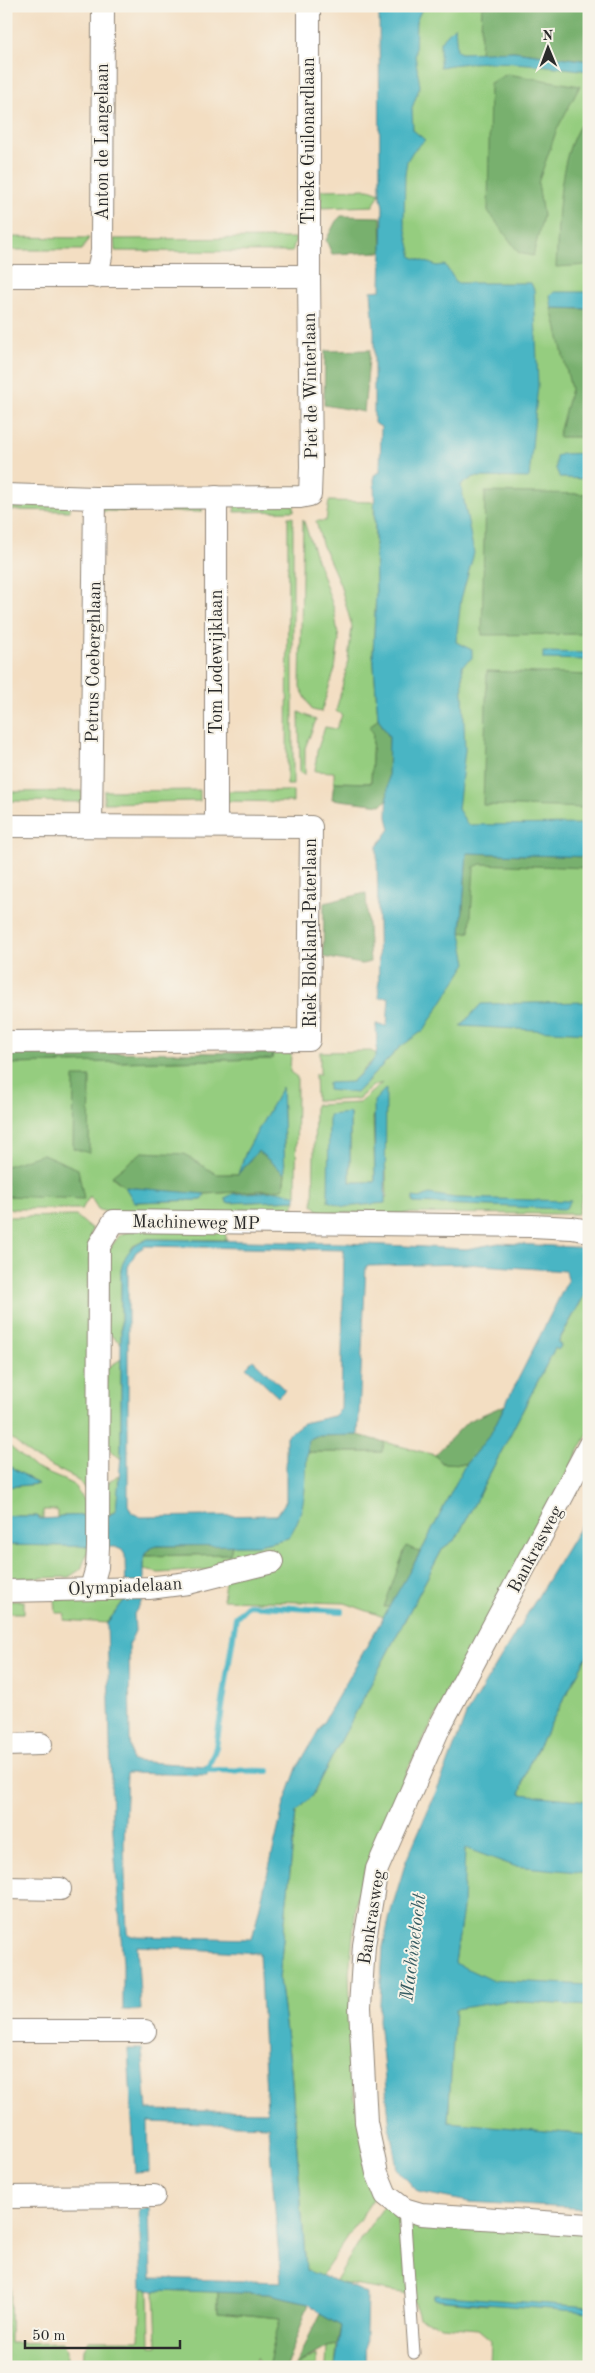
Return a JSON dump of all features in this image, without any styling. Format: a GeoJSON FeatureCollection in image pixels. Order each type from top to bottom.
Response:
{"type":"FeatureCollection","features":[{"type":"Feature","properties":{"kind":"street","name":"Anton de Langelaan"},"geometry":{"type":"LineString","coordinates":[[97,277],[102,251],[103,6]]}},
{"type":"Feature","properties":{"kind":"street","name":"Tineke Guilonardlaan"},"geometry":{"type":"LineString","coordinates":[[309,6],[309,276]]}},
{"type":"Feature","properties":{"kind":"street"},"geometry":{"type":"LineString","coordinates":[[6,276],[309,276]]}},
{"type":"Feature","properties":{"kind":"street","name":"Piet de Winterlaan"},"geometry":{"type":"LineString","coordinates":[[6,495],[95,498],[216,498],[310,495],[309,276]]}},
{"type":"Feature","properties":{"kind":"street","name":"Petrus Coeberghlaan"},"geometry":{"type":"LineString","coordinates":[[91,826],[95,498]]}},
{"type":"Feature","properties":{"kind":"street","name":"Tom Lodewijklaan"},"geometry":{"type":"LineString","coordinates":[[216,498],[216,826]]}},
{"type":"Feature","properties":{"kind":"street","name":"Riek Blokland-Paterlaan"},"geometry":{"type":"LineString","coordinates":[[6,826],[311,827],[309,1040],[6,1042]]}},
{"type":"Feature","properties":{"kind":"street","name":"Machineweg MP"},"geometry":{"type":"LineString","coordinates":[[91,1588],[97,1567],[99,1516],[99,1246],[114,1221],[532,1226],[588,1230]]}},
{"type":"Feature","properties":{"kind":"street","name":"Bankrasweg"},"geometry":{"type":"LineString","coordinates":[[589,1446],[440,1726],[377,1869],[364,1945],[360,2007],[365,2112],[377,2173],[386,2195],[404,2209],[421,2214],[589,2225]]}},
{"type":"Feature","properties":{"kind":"street","name":"Olympiadelaan"},"geometry":{"type":"LineString","coordinates":[[6,1591],[149,1588],[188,1583],[272,1562]]}},
{"type":"Feature","properties":{"kind":"street"},"geometry":{"type":"LineString","coordinates":[[6,1745],[41,1744]]}},
{"type":"Feature","properties":{"kind":"street"},"geometry":{"type":"LineString","coordinates":[[6,1888],[60,1889]]}},
{"type":"Feature","properties":{"kind":"street"},"geometry":{"type":"LineString","coordinates":[[6,2031],[145,2030]]}},
{"type":"Feature","properties":{"kind":"street"},"geometry":{"type":"LineString","coordinates":[[6,2197],[154,2196]]}},
{"type":"Feature","properties":{"kind":"lane"},"geometry":{"type":"LineString","coordinates":[[404,2209],[414,2354]]}},
{"type":"Feature","properties":{"kind":"green space"},"geometry":{"type":"Polygon","coordinates":[[[397,6],[589,6],[589,1183],[582,1197],[578,1214],[320,1213],[313,1204],[315,1105],[359,1103],[382,1083],[373,1086],[358,1099],[316,1101],[315,1074],[320,1074],[320,1052],[371,1051],[378,1055],[352,1082],[356,1093],[399,1048],[397,6]],[[350,1114],[328,1201],[387,1197],[386,1169],[373,1115],[375,1182],[350,1182],[350,1114]]]}},
{"type":"Feature","properties":{"kind":"green space"},"geometry":{"type":"Polygon","coordinates":[[[482,6],[589,6],[589,61],[514,51],[480,54],[482,6]]]}},
{"type":"Feature","properties":{"kind":"green space"},"geometry":{"type":"Polygon","coordinates":[[[507,74],[580,86],[557,129],[538,183],[543,216],[533,256],[519,253],[488,211],[490,83],[507,74]]]}},
{"type":"Feature","properties":{"kind":"green space"},"geometry":{"type":"Polygon","coordinates":[[[589,114],[589,265],[556,267],[559,207],[565,165],[570,146],[578,128],[589,114]]]}},
{"type":"Feature","properties":{"kind":"green space"},"geometry":{"type":"Polygon","coordinates":[[[369,189],[380,193],[373,206],[321,208],[321,190],[369,189]]]}},
{"type":"Feature","properties":{"kind":"green space"},"geometry":{"type":"Polygon","coordinates":[[[341,216],[381,217],[382,252],[332,254],[326,240],[336,221],[341,216]]]}},
{"type":"Feature","properties":{"kind":"green space"},"geometry":{"type":"Polygon","coordinates":[[[6,237],[89,238],[82,250],[6,250],[6,237]]]}},
{"type":"Feature","properties":{"kind":"green space"},"geometry":{"type":"Polygon","coordinates":[[[296,238],[292,252],[115,251],[114,239],[296,238]]]}},
{"type":"Feature","properties":{"kind":"green space"},"geometry":{"type":"Polygon","coordinates":[[[552,308],[589,309],[589,437],[558,437],[571,389],[552,308]]]}},
{"type":"Feature","properties":{"kind":"green space"},"geometry":{"type":"Polygon","coordinates":[[[370,350],[364,412],[324,405],[325,351],[370,350]]]}},
{"type":"Feature","properties":{"kind":"green space"},"geometry":{"type":"Polygon","coordinates":[[[485,492],[589,494],[589,634],[482,635],[485,492]]]}},
{"type":"Feature","properties":{"kind":"green space"},"geometry":{"type":"Polygon","coordinates":[[[6,501],[70,502],[70,511],[6,510],[6,501]]]}},
{"type":"Feature","properties":{"kind":"green space"},"geometry":{"type":"Polygon","coordinates":[[[329,501],[374,502],[376,593],[373,653],[378,718],[369,728],[373,732],[371,783],[334,782],[334,772],[315,771],[317,751],[325,727],[336,729],[342,715],[336,711],[347,667],[352,627],[340,584],[322,544],[316,521],[326,521],[329,501]]]}},
{"type":"Feature","properties":{"kind":"green space"},"geometry":{"type":"Polygon","coordinates":[[[103,502],[202,503],[202,512],[98,511],[103,502]]]}},
{"type":"Feature","properties":{"kind":"green space"},"geometry":{"type":"Polygon","coordinates":[[[234,502],[294,502],[294,511],[235,512],[234,502]]]}},
{"type":"Feature","properties":{"kind":"green space"},"geometry":{"type":"Polygon","coordinates":[[[288,517],[293,517],[293,785],[287,785],[288,517]]]}},
{"type":"Feature","properties":{"kind":"green space"},"geometry":{"type":"Polygon","coordinates":[[[303,519],[334,609],[339,640],[335,669],[321,712],[312,710],[300,687],[303,519]]]}},
{"type":"Feature","properties":{"kind":"green space"},"geometry":{"type":"Polygon","coordinates":[[[487,671],[589,675],[589,808],[483,805],[487,671]]]}},
{"type":"Feature","properties":{"kind":"green space"},"geometry":{"type":"Polygon","coordinates":[[[299,712],[316,720],[305,748],[305,774],[300,773],[299,712]]]}},
{"type":"Feature","properties":{"kind":"green space"},"geometry":{"type":"Polygon","coordinates":[[[378,718],[389,737],[388,799],[381,805],[332,799],[334,782],[371,783],[373,732],[369,728],[378,718]]]}},
{"type":"Feature","properties":{"kind":"green space"},"geometry":{"type":"Polygon","coordinates":[[[200,790],[200,801],[104,803],[104,791],[200,790]]]}},
{"type":"Feature","properties":{"kind":"green space"},"geometry":{"type":"Polygon","coordinates":[[[82,791],[82,802],[6,801],[6,792],[82,791]]]}},
{"type":"Feature","properties":{"kind":"green space"},"geometry":{"type":"Polygon","coordinates":[[[223,791],[293,791],[293,802],[223,801],[223,791]]]}},
{"type":"Feature","properties":{"kind":"green space"},"geometry":{"type":"Polygon","coordinates":[[[467,853],[589,857],[589,868],[481,864],[474,867],[470,932],[461,933],[467,853]]]}},
{"type":"Feature","properties":{"kind":"green space"},"geometry":{"type":"Polygon","coordinates":[[[366,893],[370,962],[362,964],[323,957],[324,903],[366,893]]]}},
{"type":"Feature","properties":{"kind":"green space"},"geometry":{"type":"Polygon","coordinates":[[[6,1052],[273,1053],[272,1059],[6,1064],[6,1052]]]}},
{"type":"Feature","properties":{"kind":"green space"},"geometry":{"type":"Polygon","coordinates":[[[273,1053],[291,1053],[290,1072],[297,1077],[296,1195],[234,1194],[227,1203],[296,1200],[290,1214],[108,1213],[98,1209],[90,1196],[82,1209],[6,1209],[6,1064],[271,1059],[273,1053]],[[282,1088],[246,1152],[238,1174],[112,1177],[125,1187],[135,1202],[202,1200],[205,1194],[283,1189],[285,1174],[282,1088]]]}},
{"type":"Feature","properties":{"kind":"green space"},"geometry":{"type":"Polygon","coordinates":[[[74,1077],[90,1077],[89,1153],[73,1148],[74,1077]]]}},
{"type":"Feature","properties":{"kind":"green space"},"geometry":{"type":"Polygon","coordinates":[[[258,1151],[285,1174],[283,1189],[205,1194],[171,1192],[125,1187],[112,1176],[142,1152],[184,1154],[216,1174],[238,1174],[258,1151]]]}},
{"type":"Feature","properties":{"kind":"green space"},"geometry":{"type":"Polygon","coordinates":[[[43,1154],[78,1169],[84,1199],[6,1196],[6,1166],[43,1154]]]}},
{"type":"Feature","properties":{"kind":"green space"},"geometry":{"type":"Polygon","coordinates":[[[76,1216],[92,1229],[90,1238],[92,1491],[86,1490],[77,1479],[33,1457],[6,1434],[6,1217],[76,1216]]]}},
{"type":"Feature","properties":{"kind":"green space"},"geometry":{"type":"Polygon","coordinates":[[[136,1228],[224,1230],[227,1240],[148,1239],[133,1246],[121,1270],[121,1343],[106,1332],[109,1249],[120,1235],[136,1228]]]}},
{"type":"Feature","properties":{"kind":"green space"},"geometry":{"type":"Polygon","coordinates":[[[589,1287],[589,1432],[408,1768],[366,1866],[357,1897],[349,1973],[354,2095],[377,2193],[321,2277],[306,2270],[291,2069],[279,1979],[296,1812],[311,1797],[443,1548],[456,1539],[555,1348],[558,1350],[561,1346],[558,1343],[589,1287]]]}},
{"type":"Feature","properties":{"kind":"green space"},"geometry":{"type":"Polygon","coordinates":[[[121,1359],[121,1459],[107,1447],[106,1369],[121,1359]]]}},
{"type":"Feature","properties":{"kind":"green space"},"geometry":{"type":"Polygon","coordinates":[[[505,1405],[491,1434],[466,1464],[442,1463],[435,1455],[468,1421],[505,1405]]]}},
{"type":"Feature","properties":{"kind":"green space"},"geometry":{"type":"Polygon","coordinates":[[[358,1435],[384,1442],[382,1452],[307,1452],[308,1440],[316,1436],[358,1435]]]}},
{"type":"Feature","properties":{"kind":"green space"},"geometry":{"type":"Polygon","coordinates":[[[384,1442],[435,1455],[442,1463],[466,1464],[422,1550],[384,1617],[345,1603],[223,1600],[225,1581],[235,1568],[159,1573],[144,1570],[144,1556],[230,1554],[232,1545],[259,1545],[288,1538],[307,1452],[382,1452],[384,1442]]]}},
{"type":"Feature","properties":{"kind":"green space"},"geometry":{"type":"Polygon","coordinates":[[[6,1443],[35,1468],[73,1484],[90,1508],[90,1516],[60,1516],[57,1518],[57,1510],[43,1510],[43,1519],[37,1516],[6,1516],[6,1487],[38,1484],[6,1464],[6,1443]]]}},
{"type":"Feature","properties":{"kind":"green space"},"geometry":{"type":"Polygon","coordinates":[[[118,1475],[119,1493],[117,1505],[115,1510],[106,1515],[105,1485],[118,1475]]]}},
{"type":"Feature","properties":{"kind":"green space"},"geometry":{"type":"Polygon","coordinates":[[[6,1545],[90,1546],[81,1569],[69,1577],[6,1579],[6,1545]]]}},
{"type":"Feature","properties":{"kind":"green space"},"geometry":{"type":"Polygon","coordinates":[[[232,1545],[230,1554],[144,1556],[151,1547],[157,1546],[232,1545]]]}},
{"type":"Feature","properties":{"kind":"green space"},"geometry":{"type":"Polygon","coordinates":[[[406,1546],[420,1552],[390,1607],[384,1607],[406,1546]]]}},
{"type":"Feature","properties":{"kind":"green space"},"geometry":{"type":"Polygon","coordinates":[[[126,1598],[107,1623],[64,1620],[65,1613],[56,1613],[55,1599],[126,1598]]]}},
{"type":"Feature","properties":{"kind":"green space"},"geometry":{"type":"Polygon","coordinates":[[[6,1601],[24,1601],[24,1613],[6,1613],[6,1601]]]}},
{"type":"Feature","properties":{"kind":"green space"},"geometry":{"type":"Polygon","coordinates":[[[589,1652],[589,2135],[448,2123],[457,1965],[455,1963],[460,1929],[465,1848],[520,1794],[528,1766],[589,1652]]]}},
{"type":"Feature","properties":{"kind":"green space"},"geometry":{"type":"Polygon","coordinates":[[[12,2202],[10,2343],[64,2342],[67,2351],[67,2367],[6,2367],[6,2203],[12,2202]]]}},
{"type":"Feature","properties":{"kind":"green space"},"geometry":{"type":"Polygon","coordinates":[[[385,2205],[589,2233],[589,2367],[490,2367],[491,2340],[478,2329],[441,2326],[419,2318],[415,2304],[408,2294],[335,2282],[361,2238],[385,2205]],[[434,2295],[434,2300],[488,2305],[494,2301],[434,2295]]]}},
{"type":"Feature","properties":{"kind":"green space"},"geometry":{"type":"Polygon","coordinates":[[[142,2288],[149,2289],[150,2346],[157,2346],[155,2290],[218,2292],[218,2312],[281,2318],[268,2367],[261,2367],[256,2358],[255,2367],[83,2367],[84,2349],[89,2340],[139,2340],[142,2288]]]}},
{"type":"Feature","properties":{"kind":"green space"},"geometry":{"type":"Polygon","coordinates":[[[218,2292],[269,2294],[309,2303],[286,2367],[268,2367],[280,2318],[218,2312],[218,2292]]]}},
{"type":"Feature","properties":{"kind":"green space"},"geometry":{"type":"Polygon","coordinates":[[[320,2314],[341,2326],[337,2345],[327,2347],[295,2365],[320,2314]]]}},
{"type":"Feature","properties":{"kind":"green space"},"geometry":{"type":"Polygon","coordinates":[[[337,2345],[335,2367],[326,2367],[327,2347],[337,2345]]]}},
{"type":"Feature","properties":{"kind":"green space"},"geometry":{"type":"Polygon","coordinates":[[[316,2355],[316,2367],[295,2367],[295,2365],[316,2355]]]}},
{"type":"Feature","properties":{"kind":"water"},"geometry":{"type":"Polygon","coordinates":[[[379,6],[423,6],[416,22],[415,55],[420,86],[412,108],[413,130],[425,140],[413,151],[407,161],[405,174],[404,221],[412,257],[437,266],[445,265],[457,283],[531,283],[534,290],[538,385],[529,478],[474,477],[461,485],[474,553],[461,599],[456,642],[472,650],[472,658],[462,666],[465,750],[458,809],[468,825],[589,824],[589,857],[467,853],[461,933],[467,963],[424,1030],[399,1048],[356,1093],[328,1090],[328,1083],[352,1082],[372,1062],[377,1045],[376,1024],[387,1026],[389,997],[379,998],[377,847],[390,829],[387,817],[389,737],[378,718],[373,653],[376,593],[374,475],[380,472],[381,427],[374,423],[374,331],[371,291],[381,290],[383,207],[380,193],[379,6]]]}},
{"type":"Feature","properties":{"kind":"water"},"geometry":{"type":"Polygon","coordinates":[[[455,26],[457,51],[461,53],[514,51],[589,61],[589,71],[533,64],[496,62],[440,67],[440,42],[455,26]]]}},
{"type":"Feature","properties":{"kind":"water"},"geometry":{"type":"Polygon","coordinates":[[[554,292],[589,292],[589,309],[552,308],[550,296],[554,292]]]}},
{"type":"Feature","properties":{"kind":"water"},"geometry":{"type":"Polygon","coordinates":[[[589,453],[589,479],[560,478],[556,469],[556,456],[589,453]]]}},
{"type":"Feature","properties":{"kind":"water"},"geometry":{"type":"Polygon","coordinates":[[[543,652],[589,653],[589,660],[543,659],[543,652]]]}},
{"type":"Feature","properties":{"kind":"water"},"geometry":{"type":"Polygon","coordinates":[[[589,1002],[589,1033],[461,1026],[481,1004],[589,1002]]]}},
{"type":"Feature","properties":{"kind":"water"},"geometry":{"type":"Polygon","coordinates":[[[282,1087],[285,1174],[258,1151],[238,1174],[246,1152],[282,1087]]]}},
{"type":"Feature","properties":{"kind":"water"},"geometry":{"type":"Polygon","coordinates":[[[386,1088],[385,1203],[344,1207],[328,1201],[329,1115],[350,1113],[350,1182],[375,1182],[374,1101],[386,1088]]]}},
{"type":"Feature","properties":{"kind":"water"},"geometry":{"type":"Polygon","coordinates":[[[125,1187],[205,1194],[202,1200],[134,1202],[125,1187]]]}},
{"type":"Feature","properties":{"kind":"water"},"geometry":{"type":"Polygon","coordinates":[[[277,1191],[296,1195],[296,1200],[227,1203],[225,1198],[233,1194],[277,1191]]]}},
{"type":"Feature","properties":{"kind":"water"},"geometry":{"type":"Polygon","coordinates":[[[429,1194],[456,1198],[571,1201],[565,1209],[413,1203],[413,1197],[420,1198],[429,1194]]]}},
{"type":"Feature","properties":{"kind":"water"},"geometry":{"type":"Polygon","coordinates":[[[148,1239],[344,1243],[466,1249],[499,1243],[589,1248],[589,1287],[558,1342],[561,1346],[558,1350],[555,1348],[456,1539],[443,1548],[311,1797],[296,1812],[279,1979],[291,2069],[306,2270],[367,2294],[365,2367],[335,2367],[341,2326],[320,2314],[309,2303],[269,2294],[142,2288],[139,2209],[149,2208],[151,2278],[281,2282],[268,2126],[148,2122],[149,2172],[135,2173],[128,2049],[142,2049],[147,2110],[267,2112],[259,1953],[137,1946],[141,2010],[123,2010],[123,1963],[112,1819],[107,1623],[126,1598],[125,1555],[122,1550],[115,1547],[6,1545],[6,1516],[37,1516],[40,1519],[57,1518],[60,1516],[110,1515],[116,1510],[121,1457],[121,1270],[130,1250],[148,1239]],[[145,1246],[136,1252],[128,1267],[128,1505],[132,1513],[141,1517],[277,1515],[286,1501],[286,1436],[303,1423],[334,1416],[341,1409],[344,1250],[145,1246]],[[467,1264],[366,1266],[358,1435],[316,1436],[308,1440],[303,1503],[295,1527],[288,1538],[259,1545],[157,1546],[152,1547],[146,1552],[144,1556],[144,1598],[134,1614],[135,1631],[129,1644],[132,1761],[207,1766],[207,1775],[127,1773],[124,1843],[127,1933],[133,1936],[252,1939],[284,1804],[297,1768],[424,1546],[465,1465],[490,1435],[568,1280],[566,1271],[467,1264]]]}},
{"type":"Feature","properties":{"kind":"water"},"geometry":{"type":"Polygon","coordinates":[[[253,1360],[285,1390],[278,1397],[246,1367],[253,1360]]]}},
{"type":"Feature","properties":{"kind":"water"},"geometry":{"type":"Polygon","coordinates":[[[6,1464],[38,1484],[6,1487],[6,1464]]]}},
{"type":"Feature","properties":{"kind":"water","name":"Machinetocht"},"geometry":{"type":"Polygon","coordinates":[[[589,1512],[589,1652],[528,1766],[520,1794],[589,1801],[589,1873],[514,1866],[465,1848],[463,1908],[455,1963],[491,1980],[589,1985],[589,2006],[506,2001],[455,2009],[448,2122],[589,2135],[589,2209],[469,2202],[418,2192],[397,2169],[390,2129],[379,2020],[383,1947],[391,1911],[406,1861],[447,1766],[466,1715],[589,1512]]]}},
{"type":"Feature","properties":{"kind":"water"},"geometry":{"type":"Polygon","coordinates":[[[434,2295],[589,2307],[589,2312],[434,2300],[434,2295]]]}},
{"type":"Feature","properties":{"kind":"waterway"},"geometry":{"type":"LineString","coordinates":[[268,1771],[207,1770],[216,1747],[236,1617],[248,1605],[341,1611]]}}]}
